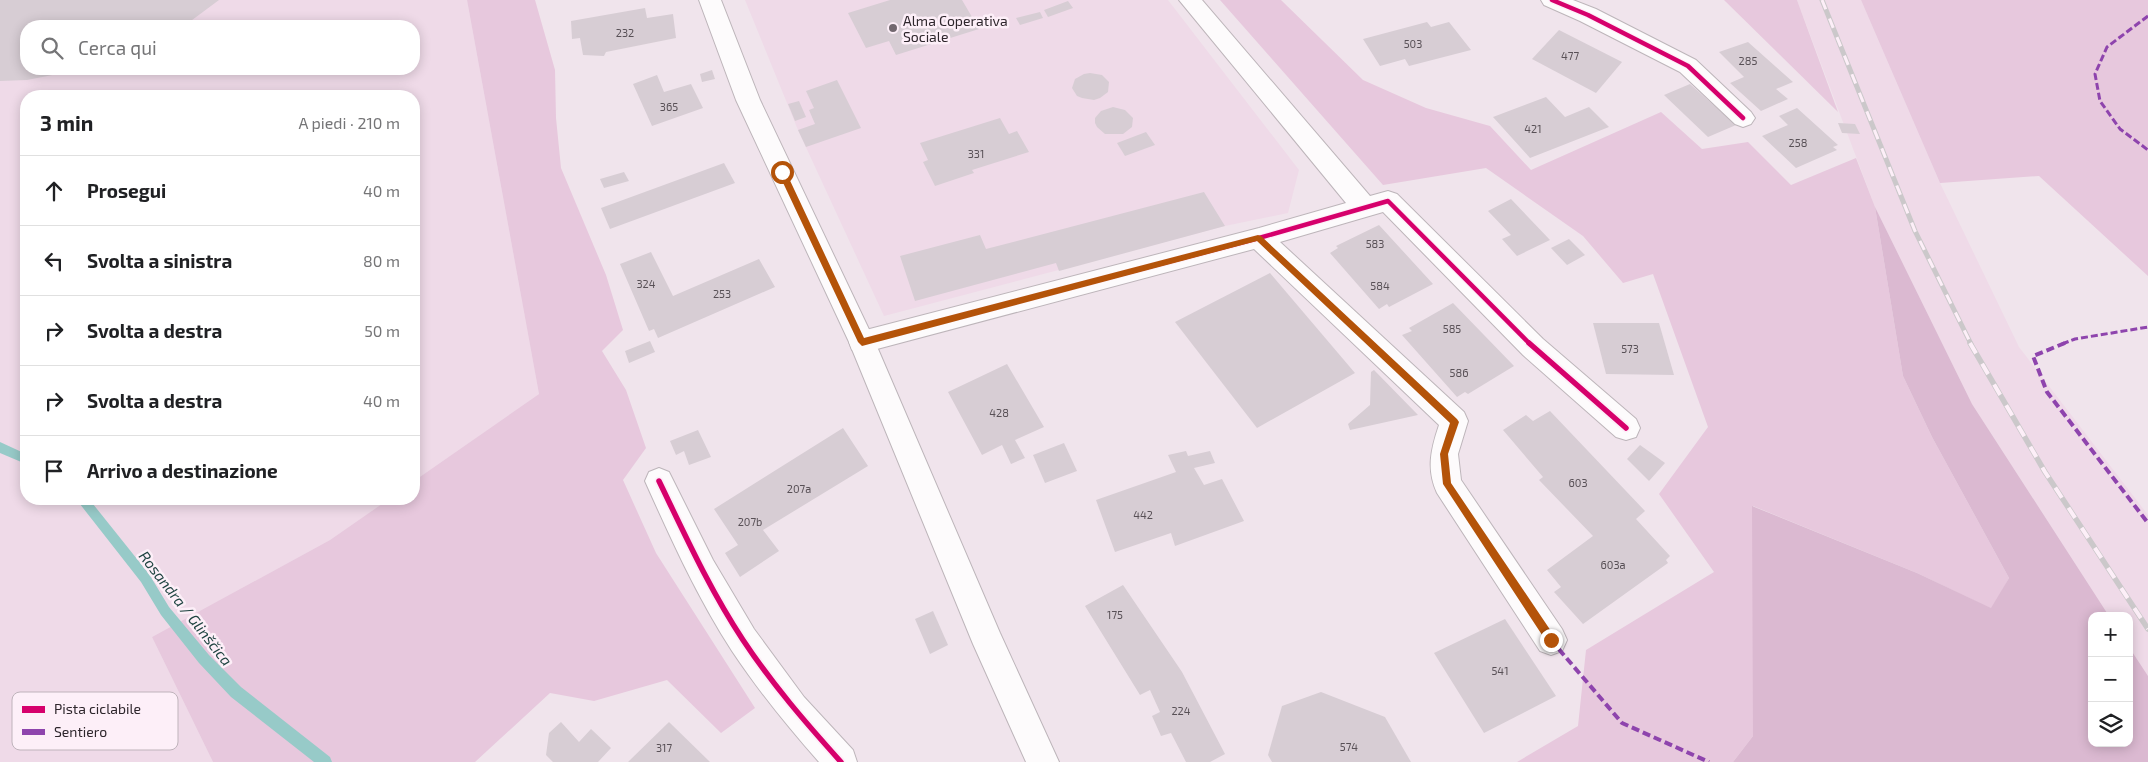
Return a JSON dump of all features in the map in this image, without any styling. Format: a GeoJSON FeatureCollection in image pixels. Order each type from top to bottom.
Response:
{"type":"FeatureCollection","features":[{"type":"Feature","properties":{"kind":"street"},"geometry":{"type":"LineString","coordinates":[[710,0],[748,100],[862,342],[990,644],[1043,762]]}},
{"type":"Feature","properties":{"kind":"street"},"geometry":{"type":"LineString","coordinates":[[1190,0],[1364,208]]}},
{"type":"Feature","properties":{"kind":"street"},"geometry":{"type":"LineString","coordinates":[[1552,0],[1588,15],[1688,66],[1743,118]]}},
{"type":"Feature","properties":{"kind":"street"},"geometry":{"type":"LineString","coordinates":[[862,342],[1258,238],[1388,201],[1532,347],[1626,428]]}},
{"type":"Feature","properties":{"kind":"street"},"geometry":{"type":"LineString","coordinates":[[1258,238],[1454,422],[1444,454],[1447,484],[1551,640]]}},
{"type":"Feature","properties":{"kind":"street"},"geometry":{"type":"LineString","coordinates":[[659,481],[702,570],[743,640],[793,708],[842,762]]}},
{"type":"Feature","properties":{"kind":"shaded area"},"geometry":{"type":"Polygon","coordinates":[[[0,0],[467,0],[539,394],[420,477],[420,90],[20,90],[20,505],[380,505],[330,540],[152,637],[213,762],[0,762],[0,0]]]}},
{"type":"Feature","properties":{"kind":"shaded area"},"geometry":{"type":"Polygon","coordinates":[[[467,0],[535,0],[555,70],[556,118],[561,168],[606,275],[623,330],[602,351],[626,390],[646,448],[623,480],[656,553],[755,708],[721,733],[667,680],[594,701],[550,693],[475,762],[213,762],[152,637],[330,540],[380,505],[420,505],[420,477],[539,394],[467,0]]]}},
{"type":"Feature","properties":{"kind":"shaded area"},"geometry":{"type":"Polygon","coordinates":[[[745,0],[1168,0],[1299,170],[1288,213],[1225,226],[884,316],[798,130],[745,0]]]}},
{"type":"Feature","properties":{"kind":"shaded area"},"geometry":{"type":"Polygon","coordinates":[[[1220,0],[1281,0],[1363,80],[1426,108],[1490,126],[1531,170],[1661,112],[1702,149],[1748,142],[1791,185],[1856,158],[1875,207],[1903,376],[1932,437],[2009,578],[1992,609],[1917,573],[1753,506],[1753,736],[1733,762],[1517,762],[1578,726],[1586,650],[1714,572],[1659,494],[1708,427],[1653,274],[1623,283],[1583,236],[1486,168],[1383,185],[1220,0]]]}},
{"type":"Feature","properties":{"kind":"shaded area"},"geometry":{"type":"Polygon","coordinates":[[[1724,0],[1797,0],[1838,112],[1724,0]]]}},
{"type":"Feature","properties":{"kind":"shaded area"},"geometry":{"type":"Polygon","coordinates":[[[1797,0],[1861,0],[1940,183],[2019,347],[2148,515],[2148,676],[2133,653],[2133,612],[2106,612],[1972,404],[1875,207],[1797,0]]]}},
{"type":"Feature","properties":{"kind":"shaded area"},"geometry":{"type":"Polygon","coordinates":[[[1861,0],[2148,0],[2148,276],[2039,176],[1940,183],[1861,0]]]}},
{"type":"Feature","properties":{"kind":"shaded area"},"geometry":{"type":"Polygon","coordinates":[[[1875,207],[1972,404],[2106,612],[2088,612],[2088,747],[2133,747],[2133,653],[2148,676],[2148,762],[1733,762],[1753,736],[1752,506],[1917,573],[1991,608],[2009,578],[1932,437],[1903,376],[1875,207]]]}},
{"type":"Feature","properties":{"kind":"building"},"geometry":{"type":"Polygon","coordinates":[[[0,0],[219,0],[192,20],[20,20],[20,75],[52,75],[27,80],[0,81],[0,0]]]}},
{"type":"Feature","properties":{"kind":"building","name":"Alma Coperativa Sociale"},"geometry":{"type":"Polygon","coordinates":[[[890,0],[962,0],[979,29],[896,55],[889,41],[866,48],[848,13],[890,0]]]}},
{"type":"Feature","properties":{"kind":"building"},"geometry":{"type":"Polygon","coordinates":[[[1068,1],[1073,8],[1048,17],[1044,10],[1068,1]]]}},
{"type":"Feature","properties":{"kind":"building"},"geometry":{"type":"Polygon","coordinates":[[[645,8],[647,18],[673,14],[676,38],[606,52],[604,56],[583,55],[580,38],[572,39],[571,21],[645,8]]]}},
{"type":"Feature","properties":{"kind":"building"},"geometry":{"type":"Polygon","coordinates":[[[1040,12],[1043,18],[1020,25],[1016,18],[1040,12]]]}},
{"type":"Feature","properties":{"kind":"building"},"geometry":{"type":"Polygon","coordinates":[[[1427,22],[1431,27],[1449,22],[1471,50],[1409,66],[1405,59],[1380,66],[1363,39],[1427,22]]]}},
{"type":"Feature","properties":{"kind":"building"},"geometry":{"type":"Polygon","coordinates":[[[1559,30],[1622,62],[1596,93],[1532,59],[1559,30]]]}},
{"type":"Feature","properties":{"kind":"building"},"geometry":{"type":"Polygon","coordinates":[[[1748,42],[1793,82],[1776,89],[1788,99],[1761,111],[1730,83],[1744,77],[1719,52],[1748,42]]]}},
{"type":"Feature","properties":{"kind":"building"},"geometry":{"type":"Polygon","coordinates":[[[712,70],[715,79],[702,82],[700,74],[712,70]]]}},
{"type":"Feature","properties":{"kind":"building"},"geometry":{"type":"Polygon","coordinates":[[[1090,73],[1102,75],[1109,82],[1108,92],[1094,100],[1077,96],[1072,88],[1075,79],[1090,73]]]}},
{"type":"Feature","properties":{"kind":"building"},"geometry":{"type":"Polygon","coordinates":[[[657,75],[664,92],[691,84],[703,108],[652,126],[633,84],[657,75]]]}},
{"type":"Feature","properties":{"kind":"building"},"geometry":{"type":"Polygon","coordinates":[[[837,80],[861,128],[806,147],[798,130],[815,124],[809,110],[814,108],[806,91],[837,80]]]}},
{"type":"Feature","properties":{"kind":"building"},"geometry":{"type":"Polygon","coordinates":[[[1690,84],[1736,125],[1708,137],[1664,95],[1690,84]]]}},
{"type":"Feature","properties":{"kind":"building"},"geometry":{"type":"Polygon","coordinates":[[[1546,97],[1565,117],[1589,107],[1609,127],[1530,158],[1493,117],[1546,97]]]}},
{"type":"Feature","properties":{"kind":"building"},"geometry":{"type":"Polygon","coordinates":[[[799,101],[806,117],[795,121],[788,104],[799,101]]]}},
{"type":"Feature","properties":{"kind":"building"},"geometry":{"type":"Polygon","coordinates":[[[1113,107],[1125,110],[1133,118],[1132,127],[1123,134],[1105,134],[1095,123],[1095,118],[1101,111],[1113,107]]]}},
{"type":"Feature","properties":{"kind":"building"},"geometry":{"type":"Polygon","coordinates":[[[1797,108],[1838,145],[1833,147],[1837,150],[1796,168],[1762,136],[1788,125],[1779,116],[1797,108]]]}},
{"type":"Feature","properties":{"kind":"building"},"geometry":{"type":"Polygon","coordinates":[[[1000,118],[1009,134],[1017,131],[1029,152],[972,170],[974,173],[935,186],[923,162],[928,160],[920,143],[1000,118]]]}},
{"type":"Feature","properties":{"kind":"building"},"geometry":{"type":"Polygon","coordinates":[[[1838,123],[1855,124],[1860,134],[1842,133],[1838,123]]]}},
{"type":"Feature","properties":{"kind":"building"},"geometry":{"type":"Polygon","coordinates":[[[1146,132],[1155,145],[1125,156],[1117,143],[1146,132]]]}},
{"type":"Feature","properties":{"kind":"building"},"geometry":{"type":"Polygon","coordinates":[[[724,163],[735,183],[610,229],[601,208],[724,163]]]}},
{"type":"Feature","properties":{"kind":"building"},"geometry":{"type":"Polygon","coordinates":[[[624,172],[629,181],[604,188],[600,179],[624,172]]]}},
{"type":"Feature","properties":{"kind":"building"},"geometry":{"type":"Polygon","coordinates":[[[1204,192],[1225,226],[1059,271],[1056,263],[915,301],[900,256],[980,235],[986,249],[1204,192]]]}},
{"type":"Feature","properties":{"kind":"building"},"geometry":{"type":"Polygon","coordinates":[[[1511,199],[1550,240],[1517,256],[1502,239],[1511,235],[1488,211],[1511,199]]]}},
{"type":"Feature","properties":{"kind":"building"},"geometry":{"type":"Polygon","coordinates":[[[1379,225],[1433,284],[1389,307],[1387,304],[1379,309],[1330,253],[1338,248],[1336,246],[1379,225]]]}},
{"type":"Feature","properties":{"kind":"building"},"geometry":{"type":"Polygon","coordinates":[[[1569,239],[1585,255],[1567,265],[1551,248],[1569,239]]]}},
{"type":"Feature","properties":{"kind":"building"},"geometry":{"type":"Polygon","coordinates":[[[651,252],[673,296],[759,259],[775,287],[658,338],[654,329],[649,331],[620,264],[651,252]]]}},
{"type":"Feature","properties":{"kind":"building"},"geometry":{"type":"Polygon","coordinates":[[[1270,273],[1355,373],[1257,428],[1175,322],[1270,273]]]}},
{"type":"Feature","properties":{"kind":"building"},"geometry":{"type":"Polygon","coordinates":[[[1453,303],[1514,366],[1468,394],[1465,392],[1457,397],[1402,335],[1412,331],[1409,328],[1453,303]]]}},
{"type":"Feature","properties":{"kind":"building"},"geometry":{"type":"Polygon","coordinates":[[[1593,323],[1659,323],[1674,375],[1606,374],[1593,323]]]}},
{"type":"Feature","properties":{"kind":"building"},"geometry":{"type":"Polygon","coordinates":[[[650,341],[655,352],[629,363],[625,351],[650,341]]]}},
{"type":"Feature","properties":{"kind":"building"},"geometry":{"type":"Polygon","coordinates":[[[1007,364],[1044,427],[1015,440],[1025,458],[1011,464],[1002,445],[982,455],[948,392],[1007,364]]]}},
{"type":"Feature","properties":{"kind":"building"},"geometry":{"type":"Polygon","coordinates":[[[1374,370],[1418,415],[1350,430],[1348,424],[1370,405],[1371,372],[1374,370]]]}},
{"type":"Feature","properties":{"kind":"building"},"geometry":{"type":"Polygon","coordinates":[[[1550,411],[1645,511],[1636,519],[1670,556],[1666,560],[1668,563],[1583,624],[1554,592],[1561,587],[1547,570],[1593,536],[1539,480],[1543,477],[1503,430],[1526,415],[1533,421],[1550,411]]]}},
{"type":"Feature","properties":{"kind":"building"},"geometry":{"type":"Polygon","coordinates":[[[843,428],[868,466],[763,530],[779,551],[740,577],[725,553],[738,545],[714,509],[843,428]]]}},
{"type":"Feature","properties":{"kind":"building"},"geometry":{"type":"Polygon","coordinates":[[[698,430],[711,457],[689,465],[684,451],[676,455],[670,441],[698,430]]]}},
{"type":"Feature","properties":{"kind":"building"},"geometry":{"type":"Polygon","coordinates":[[[1064,443],[1077,471],[1045,483],[1033,455],[1064,443]]]}},
{"type":"Feature","properties":{"kind":"building"},"geometry":{"type":"Polygon","coordinates":[[[1640,445],[1665,463],[1649,481],[1627,459],[1640,445]]]}},
{"type":"Feature","properties":{"kind":"building"},"geometry":{"type":"Polygon","coordinates":[[[1186,451],[1188,456],[1210,451],[1215,463],[1194,468],[1204,485],[1222,479],[1244,521],[1175,546],[1171,533],[1115,552],[1096,500],[1176,472],[1168,455],[1186,451]]]}},
{"type":"Feature","properties":{"kind":"building"},"geometry":{"type":"Polygon","coordinates":[[[1123,585],[1182,672],[1225,754],[1210,762],[1186,762],[1171,733],[1161,736],[1152,716],[1160,712],[1150,690],[1140,695],[1085,606],[1123,585]]]}},
{"type":"Feature","properties":{"kind":"building"},"geometry":{"type":"Polygon","coordinates":[[[933,611],[948,645],[930,654],[915,619],[933,611]]]}},
{"type":"Feature","properties":{"kind":"building"},"geometry":{"type":"Polygon","coordinates":[[[1505,619],[1556,696],[1484,733],[1434,653],[1505,619]]]}},
{"type":"Feature","properties":{"kind":"building"},"geometry":{"type":"Polygon","coordinates":[[[1321,692],[1385,717],[1411,762],[1272,762],[1268,755],[1282,706],[1321,692]]]}},
{"type":"Feature","properties":{"kind":"building"},"geometry":{"type":"Polygon","coordinates":[[[561,722],[579,742],[591,729],[611,748],[598,762],[553,762],[546,755],[549,733],[561,722]]]}},
{"type":"Feature","properties":{"kind":"building"},"geometry":{"type":"Polygon","coordinates":[[[669,722],[710,762],[628,762],[669,722]]]}},
{"type":"Feature","properties":{"kind":"waterway","name":"Rosandra / Glinščica"},"geometry":{"type":"LineString","coordinates":[[0,447],[20,456]]}},
{"type":"Feature","properties":{"kind":"waterway","name":"Rosandra / Glinščica"},"geometry":{"type":"LineString","coordinates":[[87,505],[145,578],[165,611],[204,659],[236,692],[325,762]]}},
{"type":"Feature","properties":{"kind":"railway"},"geometry":{"type":"LineString","coordinates":[[1822,0],[1915,231],[1971,344]]}},
{"type":"Feature","properties":{"kind":"railway"},"geometry":{"type":"LineString","coordinates":[[1970,343],[2045,472],[2148,629]]}},
{"type":"Feature","properties":{"kind":"marked path"},"geometry":{"type":"LineString","coordinates":[[2148,16],[2107,47],[2095,74],[2100,101],[2120,129],[2148,150]]}},
{"type":"Feature","properties":{"kind":"marked path"},"geometry":{"type":"LineString","coordinates":[[2148,327],[2075,339],[2033,356],[2047,392],[2148,523]]}},
{"type":"Feature","properties":{"kind":"marked path"},"geometry":{"type":"LineString","coordinates":[[1551,640],[1622,723],[1709,762]]}},
{"type":"Feature","properties":{"kind":"cycle path"},"geometry":{"type":"LineString","coordinates":[[1552,0],[1588,15],[1688,66],[1743,118]]}},
{"type":"Feature","properties":{"kind":"cycle path"},"geometry":{"type":"LineString","coordinates":[[862,342],[1259,238],[1388,201],[1533,347],[1626,428]]}},
{"type":"Feature","properties":{"kind":"cycle path"},"geometry":{"type":"LineString","coordinates":[[659,481],[702,570],[743,640],[793,708],[841,762]]}},
{"type":"Feature","properties":{"kind":"place","name":"Alma Coperativa Sociale"},"geometry":{"type":"Point","coordinates":[893,28]}},
{"type":"Feature","properties":{"kind":"route"},"geometry":{"type":"LineString","coordinates":[[782,172],[862,342],[1258,238],[1454,422],[1444,454],[1447,484],[1551,640]]}}]}
